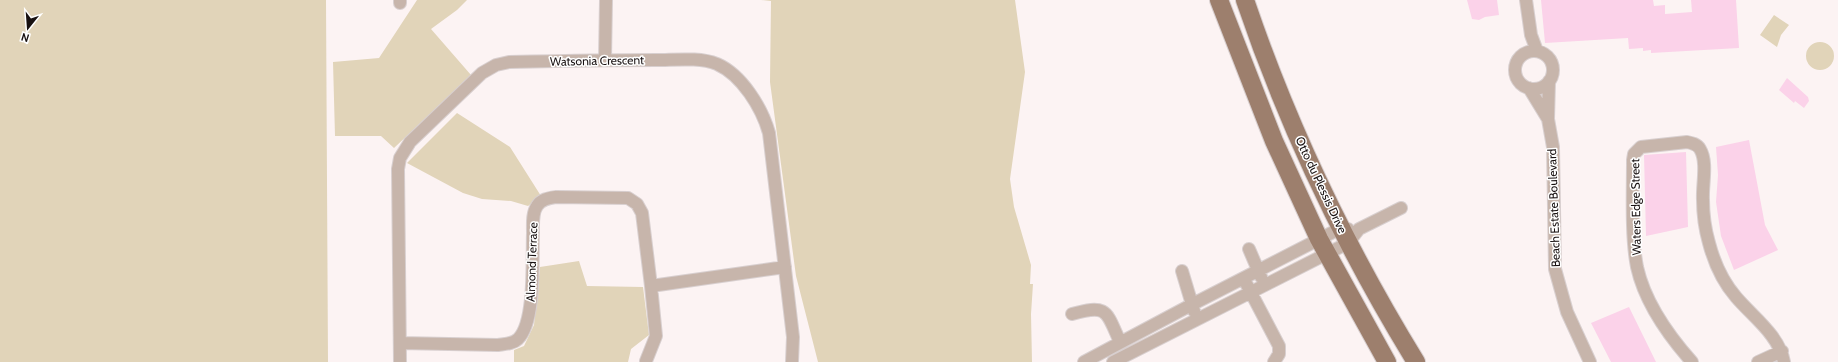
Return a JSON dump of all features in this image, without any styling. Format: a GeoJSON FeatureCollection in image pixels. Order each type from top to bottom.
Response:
{"type":"FeatureCollection","features":[{"type":"Feature","properties":{"kind":"main road","name":"Otto du Plessis Drive"},"geometry":{"type":"LineString","coordinates":[[1218,0],[1274,141],[1323,246],[1387,362]]}},
{"type":"Feature","properties":{"kind":"main road","name":"Otto du Plessis Drive"},"geometry":{"type":"LineString","coordinates":[[1245,0],[1301,143],[1416,362]]}},
{"type":"Feature","properties":{"kind":"street"},"geometry":{"type":"LineString","coordinates":[[605,60],[606,0]]}},
{"type":"Feature","properties":{"kind":"street"},"geometry":{"type":"LineString","coordinates":[[1526,0],[1531,35],[1531,52]]}},
{"type":"Feature","properties":{"kind":"street"},"geometry":{"type":"LineString","coordinates":[[1531,52],[1548,57],[1552,64],[1553,70],[1549,81],[1540,88],[1529,88],[1522,85],[1517,79],[1515,72],[1516,64],[1519,58],[1531,52]]}},
{"type":"Feature","properties":{"kind":"street","name":"Watsonia Crescent"},"geometry":{"type":"LineString","coordinates":[[400,362],[398,169],[404,149],[482,73],[496,65],[509,62],[605,60],[703,61],[716,64],[727,70],[746,89],[758,106],[765,118],[769,133],[793,337],[792,362]]}},
{"type":"Feature","properties":{"kind":"street","name":"Beach Estate Boulevard"},"geometry":{"type":"LineString","coordinates":[[1549,81],[1548,119],[1553,147],[1555,269],[1567,312],[1590,362]]}},
{"type":"Feature","properties":{"kind":"street","name":"Beach Estate Boulevard"},"geometry":{"type":"LineString","coordinates":[[1529,88],[1548,119]]}},
{"type":"Feature","properties":{"kind":"street","name":"Waters Edge Street"},"geometry":{"type":"LineString","coordinates":[[1692,362],[1674,342],[1661,322],[1649,299],[1637,267],[1633,160],[1634,154],[1642,146],[1687,142],[1694,143],[1700,148],[1703,166],[1705,221],[1709,243],[1715,262],[1723,280],[1735,296],[1774,338],[1783,356]]}},
{"type":"Feature","properties":{"kind":"street","name":"Almond Terrace"},"geometry":{"type":"LineString","coordinates":[[400,343],[498,344],[511,343],[519,339],[525,329],[529,315],[532,287],[533,217],[536,206],[545,199],[556,197],[628,198],[638,204],[642,213],[651,286],[656,336],[646,361]]}},
{"type":"Feature","properties":{"kind":"street"},"geometry":{"type":"LineString","coordinates":[[1084,362],[1257,270],[1323,246],[1401,208]]}},
{"type":"Feature","properties":{"kind":"street"},"geometry":{"type":"LineString","coordinates":[[1113,362],[1264,286],[1323,246],[1349,233]]}},
{"type":"Feature","properties":{"kind":"street"},"geometry":{"type":"LineString","coordinates":[[1249,249],[1264,286]]}},
{"type":"Feature","properties":{"kind":"street"},"geometry":{"type":"LineString","coordinates":[[651,286],[785,267]]}},
{"type":"Feature","properties":{"kind":"street"},"geometry":{"type":"LineString","coordinates":[[1182,271],[1197,320]]}},
{"type":"Feature","properties":{"kind":"street"},"geometry":{"type":"LineString","coordinates":[[1243,277],[1279,346],[1279,354],[1274,362]]}},
{"type":"Feature","properties":{"kind":"street"},"geometry":{"type":"LineString","coordinates":[[1072,314],[1093,309],[1101,309],[1106,312],[1120,342]]}},
{"type":"Feature","properties":{"kind":"street"},"geometry":{"type":"LineString","coordinates":[[1758,362],[1783,356]]}},
{"type":"Feature","properties":{"kind":"shaded area"},"geometry":{"type":"Polygon","coordinates":[[[0,0],[326,0],[328,362],[0,362],[0,0]]]}},
{"type":"Feature","properties":{"kind":"shaded area"},"geometry":{"type":"Polygon","coordinates":[[[417,0],[467,0],[457,10],[431,29],[471,75],[394,148],[381,136],[335,136],[333,62],[379,58],[417,0]]]}},
{"type":"Feature","properties":{"kind":"shaded area"},"geometry":{"type":"Polygon","coordinates":[[[761,0],[1015,0],[1025,72],[1010,179],[1014,207],[1031,265],[1030,284],[1033,284],[1031,314],[1032,362],[818,362],[796,276],[770,82],[771,1],[761,0]]]}},
{"type":"Feature","properties":{"kind":"shaded area"},"geometry":{"type":"Polygon","coordinates":[[[1774,15],[1789,25],[1781,35],[1777,47],[1760,35],[1774,15]]]}},
{"type":"Feature","properties":{"kind":"shaded area"},"geometry":{"type":"Polygon","coordinates":[[[1820,42],[1830,46],[1834,56],[1830,66],[1820,70],[1810,66],[1806,56],[1810,46],[1820,42]]]}},
{"type":"Feature","properties":{"kind":"shaded area"},"geometry":{"type":"Polygon","coordinates":[[[457,113],[510,147],[541,196],[528,206],[511,201],[482,199],[463,193],[407,163],[457,113]]]}},
{"type":"Feature","properties":{"kind":"shaded area"},"geometry":{"type":"Polygon","coordinates":[[[579,261],[587,286],[643,287],[649,335],[631,349],[628,362],[514,362],[514,350],[524,346],[534,325],[540,267],[579,261]]]}},
{"type":"Feature","properties":{"kind":"building"},"geometry":{"type":"Polygon","coordinates":[[[1467,0],[1497,0],[1499,15],[1485,17],[1479,20],[1472,19],[1467,0]]]}},
{"type":"Feature","properties":{"kind":"building"},"geometry":{"type":"Polygon","coordinates":[[[1541,0],[1653,0],[1654,6],[1665,5],[1665,14],[1692,12],[1691,0],[1736,0],[1739,48],[1651,53],[1651,50],[1643,51],[1643,48],[1629,49],[1628,38],[1545,43],[1541,0]]]}},
{"type":"Feature","properties":{"kind":"building"},"geometry":{"type":"Polygon","coordinates":[[[1787,78],[1808,97],[1809,101],[1804,108],[1795,101],[1794,103],[1779,90],[1787,78]]]}},
{"type":"Feature","properties":{"kind":"building"},"geometry":{"type":"Polygon","coordinates":[[[1749,140],[1765,225],[1778,250],[1734,270],[1721,236],[1716,202],[1718,175],[1716,147],[1749,140]]]}},
{"type":"Feature","properties":{"kind":"building"},"geometry":{"type":"Polygon","coordinates":[[[1686,152],[1688,227],[1646,236],[1644,155],[1686,152]]]}},
{"type":"Feature","properties":{"kind":"building"},"geometry":{"type":"Polygon","coordinates":[[[1629,307],[1656,362],[1611,362],[1591,323],[1629,307]]]}}]}
